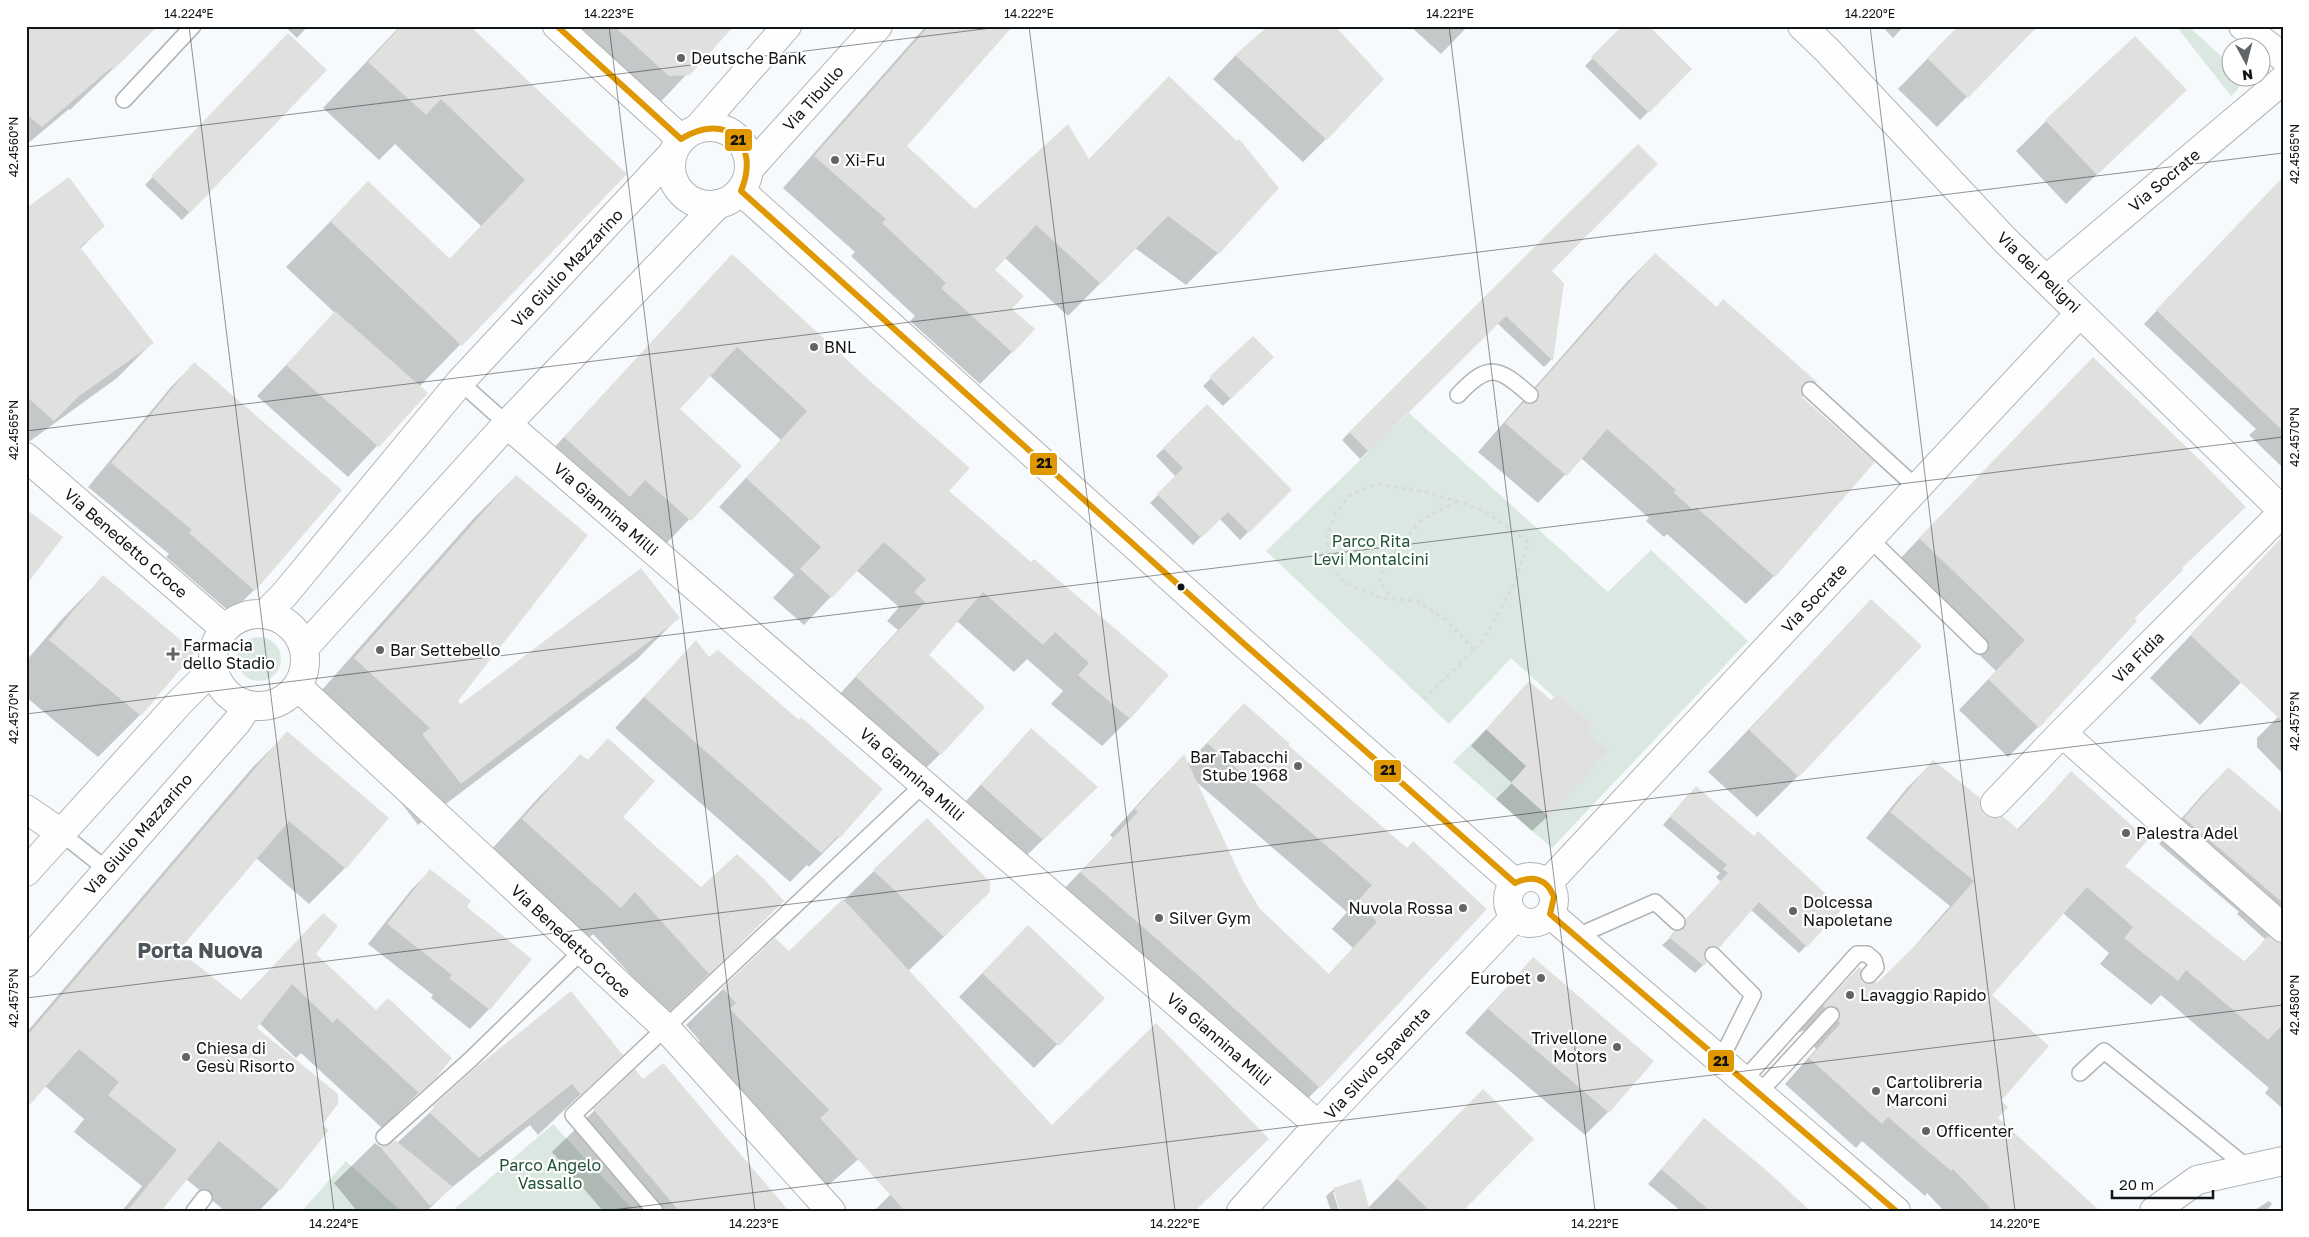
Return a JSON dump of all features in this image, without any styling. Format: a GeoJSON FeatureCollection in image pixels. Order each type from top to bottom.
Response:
{"type":"FeatureCollection","features":[{"type":"Feature","properties":{"kind":"street"},"geometry":{"type":"LineString","coordinates":[[557,26],[683,140]]}},
{"type":"Feature","properties":{"kind":"street"},"geometry":{"type":"LineString","coordinates":[[736,188],[708,206],[697,204],[680,192],[671,173],[683,140],[787,26]]}},
{"type":"Feature","properties":{"kind":"street","name":"Via Tibullo"},"geometry":{"type":"LineString","coordinates":[[736,188],[878,26]]}},
{"type":"Feature","properties":{"kind":"street","name":"Via dei Peligni"},"geometry":{"type":"LineString","coordinates":[[1802,26],[1827,50],[2005,240],[2283,511]]}},
{"type":"Feature","properties":{"kind":"street"},"geometry":{"type":"LineString","coordinates":[[2243,26],[2283,58]]}},
{"type":"Feature","properties":{"kind":"street","name":"Via Socrate"},"geometry":{"type":"LineString","coordinates":[[2046,280],[2283,80]]}},
{"type":"Feature","properties":{"kind":"street"},"geometry":{"type":"LineString","coordinates":[[304,648],[508,424],[736,188],[745,148],[738,139],[719,128],[683,140]]}},
{"type":"Feature","properties":{"kind":"street","name":"Via Giulio Mazzarino"},"geometry":{"type":"LineString","coordinates":[[265,614],[284,595],[460,382],[683,140]]}},
{"type":"Feature","properties":{"kind":"street"},"geometry":{"type":"LineString","coordinates":[[736,188],[1242,642],[1515,883]]}},
{"type":"Feature","properties":{"kind":"street","name":"Via Socrate"},"geometry":{"type":"LineString","coordinates":[[1548,883],[2080,313]]}},
{"type":"Feature","properties":{"kind":"street","name":"Via Giannina Milli"},"geometry":{"type":"LineString","coordinates":[[508,424],[1318,1125]]}},
{"type":"Feature","properties":{"kind":"street","name":"Via Benedetto Croce"},"geometry":{"type":"LineString","coordinates":[[26,457],[225,629]]}},
{"type":"Feature","properties":{"kind":"street","name":"Via Fidia"},"geometry":{"type":"LineString","coordinates":[[1995,803],[2283,511]]}},
{"type":"Feature","properties":{"kind":"street"},"geometry":{"type":"LineString","coordinates":[[252,614],[265,614],[278,618],[290,625],[299,636],[304,648],[303,675],[297,686],[287,696],[275,703],[262,706],[248,705],[236,700],[225,692],[218,682],[213,669],[215,644],[225,629],[240,617],[252,614]]}},
{"type":"Feature","properties":{"kind":"street"},"geometry":{"type":"LineString","coordinates":[[26,872],[180,702],[213,669]]}},
{"type":"Feature","properties":{"kind":"street","name":"Via Benedetto Croce"},"geometry":{"type":"LineString","coordinates":[[297,686],[666,1028],[831,1211]]}},
{"type":"Feature","properties":{"kind":"street","name":"Via Giulio Mazzarino"},"geometry":{"type":"LineString","coordinates":[[26,962],[237,722],[248,705]]}},
{"type":"Feature","properties":{"kind":"street"},"geometry":{"type":"LineString","coordinates":[[2062,733],[2283,928]]}},
{"type":"Feature","properties":{"kind":"street"},"geometry":{"type":"LineString","coordinates":[[26,809],[61,832]]}},
{"type":"Feature","properties":{"kind":"street"},"geometry":{"type":"LineString","coordinates":[[1535,877],[1548,883],[1554,895],[1553,908],[1550,914],[1545,919],[1533,923],[1521,921],[1515,917],[1508,904],[1508,897],[1515,883],[1521,879],[1535,877]]}},
{"type":"Feature","properties":{"kind":"street"},"geometry":{"type":"LineString","coordinates":[[1550,914],[1750,1088],[1896,1211]]}},
{"type":"Feature","properties":{"kind":"street","name":"Via Silvio Spaventa"},"geometry":{"type":"LineString","coordinates":[[1241,1211],[1318,1125],[1515,917]]}},
{"type":"Feature","properties":{"kind":"street"},"geometry":{"type":"LineString","coordinates":[[2154,1211],[2196,1180],[2283,1161]]}},
{"type":"Feature","properties":{"kind":"lane"},"geometry":{"type":"LineString","coordinates":[[124,100],[194,26]]}},
{"type":"Feature","properties":{"kind":"lane"},"geometry":{"type":"LineString","coordinates":[[1458,395],[1474,379],[1491,372],[1507,375],[1530,395]]}},
{"type":"Feature","properties":{"kind":"lane"},"geometry":{"type":"LineString","coordinates":[[460,382],[508,424]]}},
{"type":"Feature","properties":{"kind":"lane"},"geometry":{"type":"LineString","coordinates":[[1810,390],[1917,488]]}},
{"type":"Feature","properties":{"kind":"lane"},"geometry":{"type":"LineString","coordinates":[[1870,539],[1980,646]]}},
{"type":"Feature","properties":{"kind":"lane"},"geometry":{"type":"LineString","coordinates":[[655,1211],[573,1115],[924,784]]}},
{"type":"Feature","properties":{"kind":"lane"},"geometry":{"type":"LineString","coordinates":[[61,832],[106,869]]}},
{"type":"Feature","properties":{"kind":"lane"},"geometry":{"type":"LineString","coordinates":[[1575,937],[1655,902],[1677,922]]}},
{"type":"Feature","properties":{"kind":"lane"},"geometry":{"type":"LineString","coordinates":[[384,1137],[470,1060],[582,951]]}},
{"type":"Feature","properties":{"kind":"lane"},"geometry":{"type":"LineString","coordinates":[[1750,1088],[1857,954],[1867,954],[1874,960],[1876,967],[1869,975]]}},
{"type":"Feature","properties":{"kind":"lane"},"geometry":{"type":"LineString","coordinates":[[1713,955],[1753,995],[1720,1061]]}},
{"type":"Feature","properties":{"kind":"lane"},"geometry":{"type":"LineString","coordinates":[[1750,1088],[1831,1015]]}},
{"type":"Feature","properties":{"kind":"lane"},"geometry":{"type":"LineString","coordinates":[[2080,1073],[2104,1051],[2248,1168]]}},
{"type":"Feature","properties":{"kind":"lane"},"geometry":{"type":"LineString","coordinates":[[194,1211],[204,1198]]}},
{"type":"Feature","properties":{"kind":"path"},"geometry":{"type":"LineString","coordinates":[[1424,699],[1474,650],[1483,641],[1515,582],[1528,542],[1489,514],[1459,501],[1421,491],[1376,484],[1350,495],[1336,513],[1328,535],[1328,558],[1342,581],[1369,594],[1395,600],[1417,601],[1445,619],[1474,650]]}},
{"type":"Feature","properties":{"kind":"path"},"geometry":{"type":"LineString","coordinates":[[1395,600],[1383,587],[1380,579],[1385,564],[1420,520],[1459,501]]}},
{"type":"Feature","properties":{"kind":"green space"},"geometry":{"type":"Polygon","coordinates":[[[2176,26],[2188,26],[2222,57],[2222,85],[2176,26]]]}},
{"type":"Feature","properties":{"kind":"green space"},"geometry":{"type":"Polygon","coordinates":[[[2225,88],[2239,88],[2235,92],[2231,96],[2225,88]]]}},
{"type":"Feature","properties":{"kind":"green space","name":"Parco Rita Levi Montalcini"},"geometry":{"type":"Polygon","coordinates":[[[1409,413],[1608,592],[1651,550],[1748,641],[1552,848],[1453,762],[1486,729],[1526,766],[1589,733],[1593,724],[1558,693],[1554,697],[1511,658],[1449,724],[1266,551],[1409,413]]]}},
{"type":"Feature","properties":{"kind":"green space"},"geometry":{"type":"Polygon","coordinates":[[[263,637],[275,643],[280,650],[280,668],[275,675],[268,680],[255,681],[247,678],[240,671],[237,655],[240,647],[247,640],[263,637]]]}},
{"type":"Feature","properties":{"kind":"green space","name":"Parco Angelo Vassallo"},"geometry":{"type":"Polygon","coordinates":[[[553,1124],[634,1211],[452,1211],[553,1124]]]}},
{"type":"Feature","properties":{"kind":"green space"},"geometry":{"type":"Polygon","coordinates":[[[346,1161],[401,1211],[302,1211],[346,1161]]]}},
{"type":"Feature","properties":{"kind":"building"},"geometry":{"type":"Polygon","coordinates":[[[26,26],[158,26],[113,70],[111,68],[42,127],[26,114],[26,26]]]}},
{"type":"Feature","properties":{"kind":"building"},"geometry":{"type":"Polygon","coordinates":[[[401,26],[470,26],[627,174],[462,346],[330,221],[368,181],[450,259],[525,180],[441,99],[426,115],[368,62],[401,26]]]}},
{"type":"Feature","properties":{"kind":"building"},"geometry":{"type":"Polygon","coordinates":[[[614,26],[734,26],[690,75],[669,76],[614,26]]]}},
{"type":"Feature","properties":{"kind":"building"},"geometry":{"type":"Polygon","coordinates":[[[929,26],[1013,26],[907,146],[975,209],[1068,124],[1089,159],[1169,76],[1237,141],[1239,139],[1279,188],[1219,254],[1168,216],[1101,284],[1036,225],[995,270],[1024,296],[1012,309],[1035,329],[1013,353],[941,288],[946,283],[882,223],[886,219],[814,156],[929,26]]]}},
{"type":"Feature","properties":{"kind":"building"},"geometry":{"type":"Polygon","coordinates":[[[1268,26],[1335,26],[1384,79],[1327,140],[1235,55],[1268,26]]]}},
{"type":"Feature","properties":{"kind":"building"},"geometry":{"type":"Polygon","coordinates":[[[1622,26],[1649,26],[1692,69],[1649,113],[1591,57],[1622,26]]]}},
{"type":"Feature","properties":{"kind":"building"},"geometry":{"type":"Polygon","coordinates":[[[1958,26],[2038,26],[1968,98],[1927,58],[1958,26]]]}},
{"type":"Feature","properties":{"kind":"building"},"geometry":{"type":"Polygon","coordinates":[[[288,33],[327,70],[190,213],[151,176],[288,33]]]}},
{"type":"Feature","properties":{"kind":"building"},"geometry":{"type":"Polygon","coordinates":[[[2135,36],[2187,90],[2097,175],[2045,120],[2135,36]]]}},
{"type":"Feature","properties":{"kind":"building"},"geometry":{"type":"Polygon","coordinates":[[[1638,144],[1658,164],[1552,271],[1564,283],[1553,361],[1506,316],[1369,452],[1349,432],[1638,144]]]}},
{"type":"Feature","properties":{"kind":"building"},"geometry":{"type":"Polygon","coordinates":[[[69,177],[105,226],[80,247],[154,343],[79,396],[54,421],[26,396],[26,208],[69,177]]]}},
{"type":"Feature","properties":{"kind":"building"},"geometry":{"type":"Polygon","coordinates":[[[2283,177],[2283,431],[2156,310],[2283,177]]]}},
{"type":"Feature","properties":{"kind":"building"},"geometry":{"type":"Polygon","coordinates":[[[1655,253],[1717,307],[1723,299],[1817,382],[1808,381],[1803,384],[1801,388],[1803,398],[1875,462],[1775,577],[1696,507],[1693,510],[1673,492],[1676,490],[1607,429],[1567,476],[1505,423],[1524,402],[1529,404],[1537,401],[1539,396],[1536,388],[1655,253]]]}},
{"type":"Feature","properties":{"kind":"building"},"geometry":{"type":"Polygon","coordinates":[[[732,254],[870,381],[970,468],[949,491],[1031,562],[1034,559],[1169,675],[1130,719],[1078,675],[1089,663],[1055,632],[1043,645],[983,592],[929,655],[985,707],[941,755],[856,677],[925,602],[914,592],[926,579],[884,542],[832,598],[800,569],[821,547],[746,478],[807,411],[737,347],[680,409],[742,466],[691,521],[645,480],[630,497],[564,437],[732,254]]]}},
{"type":"Feature","properties":{"kind":"building"},"geometry":{"type":"Polygon","coordinates":[[[335,311],[428,393],[379,447],[286,365],[335,311]]]}},
{"type":"Feature","properties":{"kind":"building"},"geometry":{"type":"Polygon","coordinates":[[[1253,336],[1274,357],[1231,399],[1209,377],[1253,336]]]}},
{"type":"Feature","properties":{"kind":"building"},"geometry":{"type":"Polygon","coordinates":[[[2093,357],[2246,507],[2182,568],[2183,570],[2135,618],[2137,621],[2039,728],[1988,679],[2025,640],[1919,538],[2093,357]]]}},
{"type":"Feature","properties":{"kind":"building"},"geometry":{"type":"Polygon","coordinates":[[[194,362],[342,490],[255,591],[189,533],[192,530],[111,463],[194,362]]]}},
{"type":"Feature","properties":{"kind":"building"},"geometry":{"type":"Polygon","coordinates":[[[1207,404],[1292,490],[1249,533],[1228,512],[1201,538],[1157,494],[1183,468],[1163,448],[1207,404]]]}},
{"type":"Feature","properties":{"kind":"building"},"geometry":{"type":"Polygon","coordinates":[[[516,475],[588,535],[458,701],[461,704],[641,568],[680,618],[461,784],[422,734],[430,728],[354,658],[516,475]]]}},
{"type":"Feature","properties":{"kind":"building"},"geometry":{"type":"Polygon","coordinates":[[[26,509],[63,537],[26,585],[26,509]]]}},
{"type":"Feature","properties":{"kind":"building"},"geometry":{"type":"Polygon","coordinates":[[[2283,536],[2283,722],[2190,635],[2283,536]]]}},
{"type":"Feature","properties":{"kind":"building"},"geometry":{"type":"Polygon","coordinates":[[[103,575],[195,652],[141,716],[49,640],[103,575]]]}},
{"type":"Feature","properties":{"kind":"building"},"geometry":{"type":"Polygon","coordinates":[[[1871,599],[1922,646],[1799,777],[1749,730],[1871,599]]]}},
{"type":"Feature","properties":{"kind":"building"},"geometry":{"type":"Polygon","coordinates":[[[696,640],[709,657],[718,650],[799,720],[801,717],[883,789],[840,838],[838,836],[821,853],[644,697],[696,640]]]}},
{"type":"Feature","properties":{"kind":"building"},"geometry":{"type":"Polygon","coordinates":[[[1529,681],[1551,700],[1558,693],[1593,724],[1589,733],[1609,751],[1549,817],[1511,783],[1526,766],[1486,729],[1529,681]]]}},
{"type":"Feature","properties":{"kind":"building"},"geometry":{"type":"Polygon","coordinates":[[[1244,703],[1290,744],[1288,745],[1407,848],[1413,841],[1487,909],[1320,1088],[1198,975],[1080,872],[1138,812],[1135,809],[1184,754],[1243,881],[1260,909],[1329,974],[1377,922],[1357,902],[1372,885],[1207,743],[1244,703]]]}},
{"type":"Feature","properties":{"kind":"building"},"geometry":{"type":"Polygon","coordinates":[[[1031,728],[1098,787],[1043,840],[981,785],[1031,728]]]}},
{"type":"Feature","properties":{"kind":"building"},"geometry":{"type":"Polygon","coordinates":[[[287,731],[389,818],[346,869],[289,821],[179,950],[241,1000],[323,913],[338,926],[316,954],[376,1010],[388,998],[452,1058],[436,1078],[419,1093],[337,1018],[333,1023],[292,984],[257,1028],[338,1094],[338,1104],[322,1125],[329,1130],[280,1191],[219,1141],[161,1211],[127,1211],[177,1150],[108,1095],[119,1082],[79,1049],[26,1109],[26,1037],[287,731]]]}},
{"type":"Feature","properties":{"kind":"building"},"geometry":{"type":"Polygon","coordinates":[[[608,738],[655,781],[623,817],[701,887],[737,854],[784,901],[709,974],[635,892],[621,908],[522,819],[580,754],[588,760],[608,738]]]}},
{"type":"Feature","properties":{"kind":"building"},"geometry":{"type":"Polygon","coordinates":[[[1933,760],[1980,798],[1980,807],[1985,815],[1992,818],[2002,816],[2019,830],[2071,771],[2148,840],[2125,866],[2245,962],[2268,936],[2283,943],[2283,1024],[2268,1040],[2186,970],[2178,981],[2124,938],[2133,927],[2087,887],[1992,995],[2049,1046],[2001,1101],[2008,1107],[1998,1118],[2100,1211],[1993,1211],[1953,1169],[1951,1171],[1888,1117],[1882,1124],[1809,1058],[1841,1023],[1838,1021],[1840,1013],[1838,1008],[1833,1006],[1825,1008],[1823,1006],[1827,1001],[1859,967],[1862,969],[1860,974],[1862,982],[1868,984],[1877,983],[1930,931],[1974,881],[1890,812],[1933,760]]]}},
{"type":"Feature","properties":{"kind":"building"},"geometry":{"type":"Polygon","coordinates":[[[2228,767],[2283,814],[2283,903],[2184,818],[2228,767]]]}},
{"type":"Feature","properties":{"kind":"building"},"geometry":{"type":"Polygon","coordinates":[[[1696,786],[1754,836],[1758,831],[1842,909],[1807,947],[1759,902],[1719,948],[1711,946],[1706,949],[1704,957],[1707,962],[1704,966],[1669,937],[1674,931],[1684,929],[1686,919],[1728,873],[1723,869],[1727,865],[1670,817],[1696,786]]]}},
{"type":"Feature","properties":{"kind":"building"},"geometry":{"type":"Polygon","coordinates":[[[927,818],[990,882],[990,892],[944,937],[873,870],[927,818]]]}},
{"type":"Feature","properties":{"kind":"building"},"geometry":{"type":"Polygon","coordinates":[[[430,869],[471,901],[467,907],[532,959],[490,1010],[449,978],[452,975],[387,924],[430,869]]]}},
{"type":"Feature","properties":{"kind":"building"},"geometry":{"type":"Polygon","coordinates":[[[843,899],[1052,1125],[1156,1023],[1269,1139],[1195,1211],[905,1211],[820,1118],[829,1110],[730,1009],[736,1003],[722,988],[775,938],[789,951],[843,899]]]}},
{"type":"Feature","properties":{"kind":"building"},"geometry":{"type":"Polygon","coordinates":[[[1028,925],[1105,998],[1059,1046],[982,973],[1028,925]]]}},
{"type":"Feature","properties":{"kind":"building"},"geometry":{"type":"Polygon","coordinates":[[[1533,957],[1654,1061],[1609,1113],[1488,1009],[1533,957]]]}},
{"type":"Feature","properties":{"kind":"building"},"geometry":{"type":"Polygon","coordinates":[[[571,991],[623,1055],[581,1095],[572,1084],[479,1158],[430,1113],[435,1109],[433,1106],[479,1065],[571,991]]]}},
{"type":"Feature","properties":{"kind":"building"},"geometry":{"type":"Polygon","coordinates":[[[663,1063],[789,1211],[679,1211],[593,1109],[635,1069],[643,1079],[663,1063]]]}},
{"type":"Feature","properties":{"kind":"building"},"geometry":{"type":"Polygon","coordinates":[[[1483,1089],[1534,1139],[1463,1211],[1430,1211],[1396,1178],[1483,1089]]]}},
{"type":"Feature","properties":{"kind":"building"},"geometry":{"type":"Polygon","coordinates":[[[1704,1118],[1774,1177],[1810,1211],[1710,1211],[1661,1169],[1704,1118]]]}},
{"type":"Feature","properties":{"kind":"building"},"geometry":{"type":"Polygon","coordinates":[[[395,1140],[453,1187],[430,1206],[375,1141],[381,1146],[385,1146],[395,1140]]]}},
{"type":"Feature","properties":{"kind":"building"},"geometry":{"type":"Polygon","coordinates":[[[1361,1179],[1370,1211],[1340,1211],[1333,1188],[1361,1179]]]}},
{"type":"Feature","properties":{"kind":"transit line","name":"21"},"geometry":{"type":"LineString","coordinates":[[557,26],[681,139],[697,131],[712,129],[725,130],[735,136],[743,146],[746,159],[746,174],[741,191],[1242,642],[1515,883],[1527,879],[1543,882],[1554,897],[1550,914],[1896,1211]]}},
{"type":"Feature","properties":{"kind":"place","name":"Deutsche Bank"},"geometry":{"type":"Point","coordinates":[681,58]}},
{"type":"Feature","properties":{"kind":"place","name":"Xi-Fu"},"geometry":{"type":"Point","coordinates":[835,160]}},
{"type":"Feature","properties":{"kind":"place","name":"BNL"},"geometry":{"type":"Point","coordinates":[814,347]}},
{"type":"Feature","properties":{"kind":"place","name":"Bar Settebello"},"geometry":{"type":"Point","coordinates":[380,650]}},
{"type":"Feature","properties":{"kind":"place","name":"Farmacia dello Stadio"},"geometry":{"type":"Point","coordinates":[173,654]}},
{"type":"Feature","properties":{"kind":"place","name":"Bar Tabacchi Stube 1968"},"geometry":{"type":"Point","coordinates":[1298,766]}},
{"type":"Feature","properties":{"kind":"place","name":"Palestra Adel"},"geometry":{"type":"Point","coordinates":[2126,833]}},
{"type":"Feature","properties":{"kind":"place","name":"Nuvola Rossa"},"geometry":{"type":"Point","coordinates":[1463,908]}},
{"type":"Feature","properties":{"kind":"place","name":"Dolcessa Napoletane"},"geometry":{"type":"Point","coordinates":[1793,911]}},
{"type":"Feature","properties":{"kind":"place","name":"Silver Gym"},"geometry":{"type":"Point","coordinates":[1159,918]}},
{"type":"Feature","properties":{"kind":"place","name":"Eurobet"},"geometry":{"type":"Point","coordinates":[1541,978]}},
{"type":"Feature","properties":{"kind":"place","name":"Lavaggio Rapido"},"geometry":{"type":"Point","coordinates":[1850,995]}},
{"type":"Feature","properties":{"kind":"place","name":"Trivellone Motors"},"geometry":{"type":"Point","coordinates":[1617,1047]}},
{"type":"Feature","properties":{"kind":"place","name":"Chiesa di Gesù Risorto"},"geometry":{"type":"Point","coordinates":[186,1057]}},
{"type":"Feature","properties":{"kind":"place","name":"Cartolibreria Marconi"},"geometry":{"type":"Point","coordinates":[1876,1091]}},
{"type":"Feature","properties":{"kind":"place","name":"Officenter"},"geometry":{"type":"Point","coordinates":[1926,1131]}},
{"type":"Feature","properties":{"kind":"district","name":"Porta Nuova"},"geometry":{"type":"Point","coordinates":[200,950]}}]}
